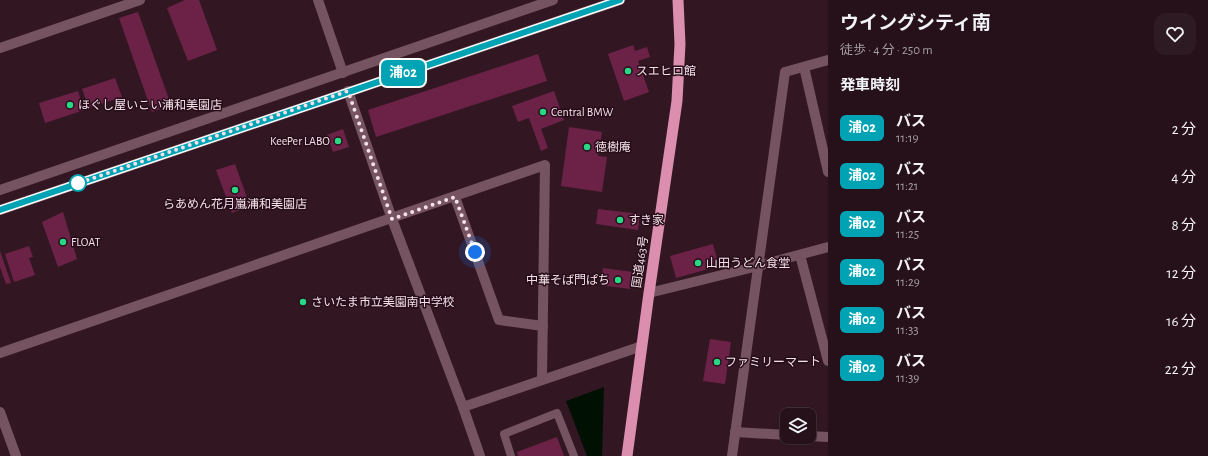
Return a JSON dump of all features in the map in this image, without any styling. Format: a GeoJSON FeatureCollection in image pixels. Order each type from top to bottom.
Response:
{"type":"FeatureCollection","features":[{"type":"Feature","properties":{"kind":"highway","name":"国道463号"},"geometry":{"type":"LineString","coordinates":[[627,456],[677,101],[680,44],[678,0]]}},
{"type":"Feature","properties":{"kind":"street"},"geometry":{"type":"LineString","coordinates":[[0,48],[140,0]]}},
{"type":"Feature","properties":{"kind":"street"},"geometry":{"type":"LineString","coordinates":[[318,0],[343,73]]}},
{"type":"Feature","properties":{"kind":"street"},"geometry":{"type":"LineString","coordinates":[[0,190],[553,0]]}},
{"type":"Feature","properties":{"kind":"street"},"geometry":{"type":"LineString","coordinates":[[0,210],[620,0]]}},
{"type":"Feature","properties":{"kind":"street"},"geometry":{"type":"LineString","coordinates":[[732,456],[785,72],[828,60]]}},
{"type":"Feature","properties":{"kind":"street"},"geometry":{"type":"LineString","coordinates":[[804,67],[828,172]]}},
{"type":"Feature","properties":{"kind":"street"},"geometry":{"type":"LineString","coordinates":[[348,91],[392,219],[464,407],[480,456]]}},
{"type":"Feature","properties":{"kind":"street"},"geometry":{"type":"LineString","coordinates":[[0,353],[545,165],[542,379]]}},
{"type":"Feature","properties":{"kind":"street"},"geometry":{"type":"LineString","coordinates":[[455,197],[499,320],[543,326]]}},
{"type":"Feature","properties":{"kind":"street"},"geometry":{"type":"LineString","coordinates":[[649,293],[828,247]]}},
{"type":"Feature","properties":{"kind":"street"},"geometry":{"type":"LineString","coordinates":[[800,255],[828,361]]}},
{"type":"Feature","properties":{"kind":"street"},"geometry":{"type":"LineString","coordinates":[[464,407],[542,379],[642,346]]}},
{"type":"Feature","properties":{"kind":"street"},"geometry":{"type":"LineString","coordinates":[[0,412],[16,456]]}},
{"type":"Feature","properties":{"kind":"street"},"geometry":{"type":"LineString","coordinates":[[735,432],[780,435]]}},
{"type":"Feature","properties":{"kind":"street"},"geometry":{"type":"LineString","coordinates":[[816,436],[828,437]]}},
{"type":"Feature","properties":{"kind":"lane"},"geometry":{"type":"LineString","coordinates":[[511,456],[504,434],[557,413],[574,456]]}},
{"type":"Feature","properties":{"kind":"shaded area"},"geometry":{"type":"Polygon","coordinates":[[[604,387],[602,456],[587,456],[566,401],[604,387]]]}},
{"type":"Feature","properties":{"kind":"building"},"geometry":{"type":"Polygon","coordinates":[[[185,0],[199,0],[217,50],[188,61],[167,8],[185,0]]]}},
{"type":"Feature","properties":{"kind":"building"},"geometry":{"type":"Polygon","coordinates":[[[138,12],[171,105],[152,112],[119,18],[138,12]]]}},
{"type":"Feature","properties":{"kind":"building"},"geometry":{"type":"Polygon","coordinates":[[[633,45],[635,51],[647,47],[650,57],[638,61],[649,92],[624,101],[608,54],[633,45]]]}},
{"type":"Feature","properties":{"kind":"building"},"geometry":{"type":"Polygon","coordinates":[[[538,54],[547,81],[376,137],[368,110],[538,54]]]}},
{"type":"Feature","properties":{"kind":"building"},"geometry":{"type":"Polygon","coordinates":[[[115,78],[122,97],[89,108],[82,89],[115,78]]]}},
{"type":"Feature","properties":{"kind":"building"},"geometry":{"type":"Polygon","coordinates":[[[78,91],[84,110],[45,123],[39,103],[78,91]]]}},
{"type":"Feature","properties":{"kind":"building"},"geometry":{"type":"Polygon","coordinates":[[[554,91],[564,120],[541,129],[548,148],[541,151],[529,118],[518,122],[512,106],[554,91]]]}},
{"type":"Feature","properties":{"kind":"building"},"geometry":{"type":"Polygon","coordinates":[[[569,127],[602,132],[598,156],[607,157],[602,192],[561,186],[569,127]]]}},
{"type":"Feature","properties":{"kind":"building","name":"KeePer LABO"},"geometry":{"type":"Polygon","coordinates":[[[343,129],[349,147],[333,152],[327,135],[343,129]]]}},
{"type":"Feature","properties":{"kind":"building"},"geometry":{"type":"Polygon","coordinates":[[[235,164],[250,206],[232,213],[216,170],[235,164]]]}},
{"type":"Feature","properties":{"kind":"building"},"geometry":{"type":"Polygon","coordinates":[[[598,209],[640,214],[638,230],[596,224],[598,209]]]}},
{"type":"Feature","properties":{"kind":"building"},"geometry":{"type":"Polygon","coordinates":[[[63,212],[77,259],[58,267],[42,222],[63,212]]]}},
{"type":"Feature","properties":{"kind":"building"},"geometry":{"type":"Polygon","coordinates":[[[713,244],[719,266],[676,278],[670,256],[713,244]]]}},
{"type":"Feature","properties":{"kind":"building"},"geometry":{"type":"Polygon","coordinates":[[[29,246],[33,257],[29,258],[35,275],[14,282],[5,254],[29,246]]]}},
{"type":"Feature","properties":{"kind":"building"},"geometry":{"type":"Polygon","coordinates":[[[0,251],[11,283],[6,284],[0,267],[0,251]]]}},
{"type":"Feature","properties":{"kind":"building"},"geometry":{"type":"Polygon","coordinates":[[[603,268],[633,272],[630,289],[600,285],[603,268]]]}},
{"type":"Feature","properties":{"kind":"building","name":"ファミリーマート"},"geometry":{"type":"Polygon","coordinates":[[[710,339],[731,342],[725,384],[703,381],[710,339]]]}},
{"type":"Feature","properties":{"kind":"building"},"geometry":{"type":"Polygon","coordinates":[[[557,437],[564,456],[518,456],[517,452],[557,437]]]}},
{"type":"Feature","properties":{"kind":"bus line","name":"浦02"},"geometry":{"type":"LineString","coordinates":[[0,210],[620,0]]}},
{"type":"Feature","properties":{"kind":"place","name":"スエヒロ館"},"geometry":{"type":"Point","coordinates":[628,71]}},
{"type":"Feature","properties":{"kind":"place","name":"ほぐし屋いこい浦和美園店"},"geometry":{"type":"Point","coordinates":[70,105]}},
{"type":"Feature","properties":{"kind":"place","name":"Central BMW"},"geometry":{"type":"Point","coordinates":[543,112]}},
{"type":"Feature","properties":{"kind":"place","name":"KeePer LABO"},"geometry":{"type":"Point","coordinates":[338,141]}},
{"type":"Feature","properties":{"kind":"place","name":"徳樹庵"},"geometry":{"type":"Point","coordinates":[587,147]}},
{"type":"Feature","properties":{"kind":"place","name":"らあめん花月嵐浦和美園店"},"geometry":{"type":"Point","coordinates":[235,190]}},
{"type":"Feature","properties":{"kind":"place","name":"すき家"},"geometry":{"type":"Point","coordinates":[620,220]}},
{"type":"Feature","properties":{"kind":"place","name":"FLOAT"},"geometry":{"type":"Point","coordinates":[63,242]}},
{"type":"Feature","properties":{"kind":"place","name":"山田うどん食堂"},"geometry":{"type":"Point","coordinates":[698,263]}},
{"type":"Feature","properties":{"kind":"place","name":"中華そば門ぱち"},"geometry":{"type":"Point","coordinates":[618,280]}},
{"type":"Feature","properties":{"kind":"place","name":"さいたま市立美園南中学校"},"geometry":{"type":"Point","coordinates":[303,302]}},
{"type":"Feature","properties":{"kind":"place","name":"ファミリーマート"},"geometry":{"type":"Point","coordinates":[717,362]}},
{"type":"Feature","properties":{"kind":"route"},"geometry":{"type":"LineString","coordinates":[[78,183],[76,184],[348,91],[392,219],[455,197],[475,252]]}}]}
